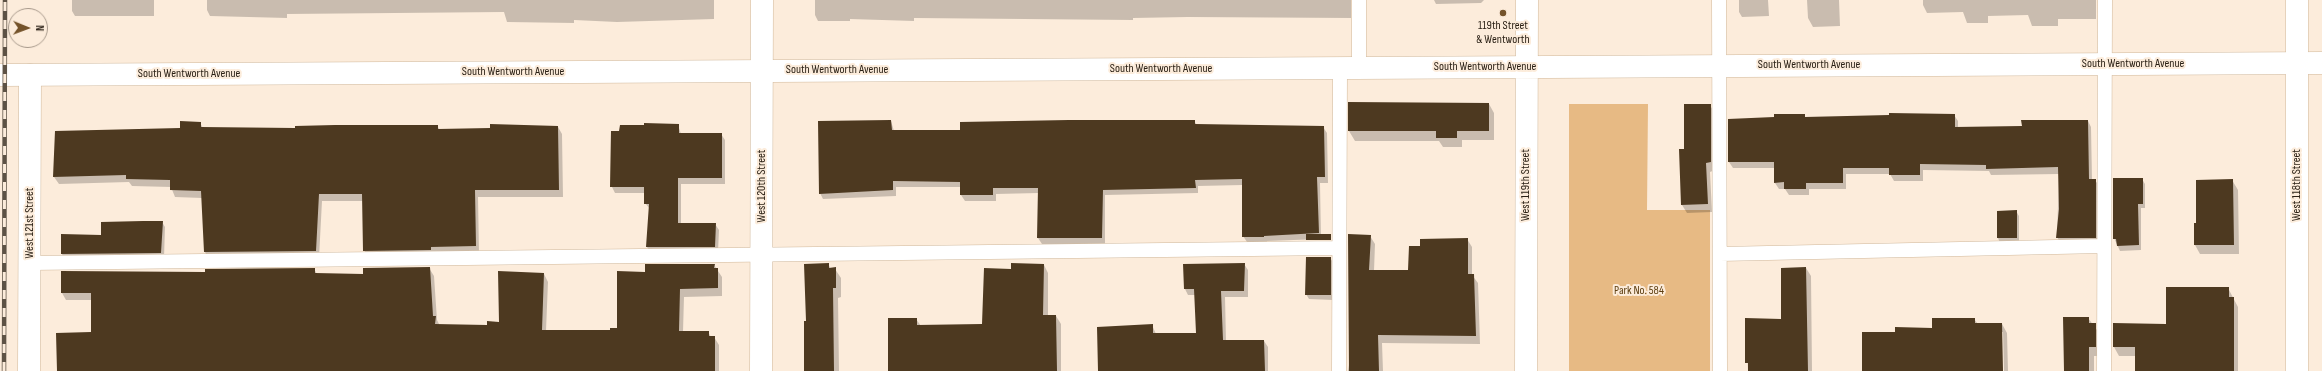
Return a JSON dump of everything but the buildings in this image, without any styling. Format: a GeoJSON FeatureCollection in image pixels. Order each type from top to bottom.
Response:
{"type":"FeatureCollection","features":[{"type":"Feature","properties":{"kind":"street","name":"West 120th Street"},"geometry":{"type":"LineString","coordinates":[[761,371],[762,0]]}},
{"type":"Feature","properties":{"kind":"street","name":"West 119th Street"},"geometry":{"type":"LineString","coordinates":[[1526,371],[1528,0]]}},
{"type":"Feature","properties":{"kind":"street","name":"West 118th Street"},"geometry":{"type":"LineString","coordinates":[[2297,0],[2297,371]]}},
{"type":"Feature","properties":{"kind":"street","name":"South Wentworth Avenue"},"geometry":{"type":"LineString","coordinates":[[0,75],[2322,63]]}},
{"type":"Feature","properties":{"kind":"street","name":"West 121st Street"},"geometry":{"type":"LineString","coordinates":[[29,371],[30,75]]}},
{"type":"Feature","properties":{"kind":"lane"},"geometry":{"type":"LineString","coordinates":[[1339,371],[1339,248],[1350,68],[1359,0]]}},
{"type":"Feature","properties":{"kind":"lane"},"geometry":{"type":"LineString","coordinates":[[1719,0],[1720,371]]}},
{"type":"Feature","properties":{"kind":"lane"},"geometry":{"type":"LineString","coordinates":[[2104,371],[2105,0]]}},
{"type":"Feature","properties":{"kind":"lane"},"geometry":{"type":"LineString","coordinates":[[1720,254],[2104,246]]}},
{"type":"Feature","properties":{"kind":"lane"},"geometry":{"type":"LineString","coordinates":[[30,263],[1339,248]]}},
{"type":"Feature","properties":{"kind":"green space","name":"Park No. 584"},"geometry":{"type":"Polygon","coordinates":[[[1569,104],[1648,104],[1647,210],[1710,210],[1710,371],[1569,371],[1569,104]]]}},
{"type":"Feature","properties":{"kind":"railway"},"geometry":{"type":"LineString","coordinates":[[4,371],[5,0]]}},
{"type":"Feature","properties":{"kind":"place","name":"119th Street & Wentworth"},"geometry":{"type":"Point","coordinates":[1503,13]}}]}
